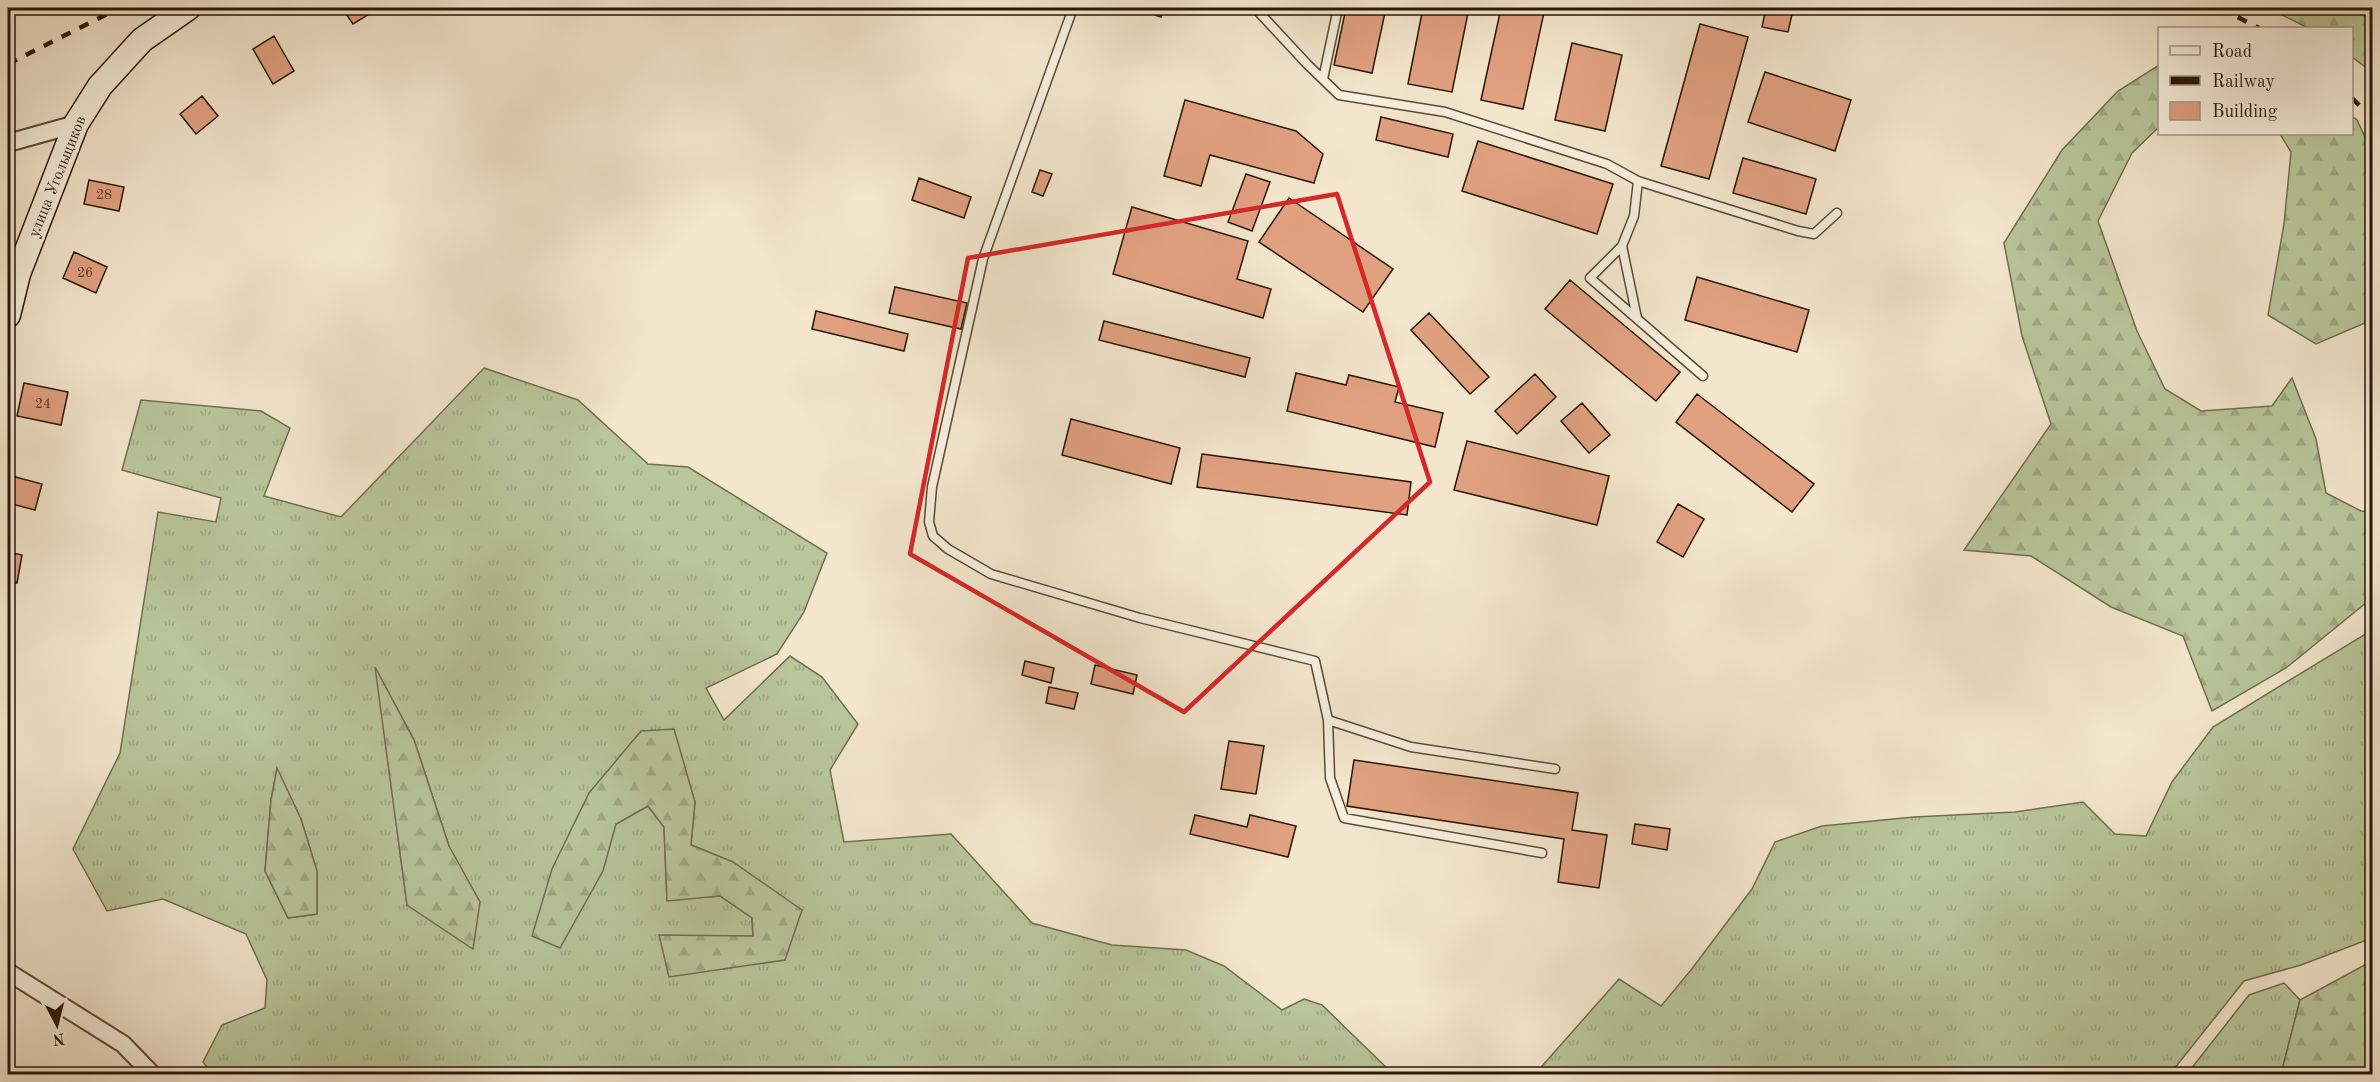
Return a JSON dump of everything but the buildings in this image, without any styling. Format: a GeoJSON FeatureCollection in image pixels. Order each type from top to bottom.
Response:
{"type":"FeatureCollection","features":[{"type":"Feature","properties":{"kind":"street","name":"улица Угольщиков"},"geometry":{"type":"LineString","coordinates":[[8,315],[18,274],[76,124],[100,86],[142,40],[188,8]]}},
{"type":"Feature","properties":{"kind":"street"},"geometry":{"type":"LineString","coordinates":[[8,143],[76,124]]}},
{"type":"Feature","properties":{"kind":"street"},"geometry":{"type":"LineString","coordinates":[[8,972],[123,1044],[152,1074]]}},
{"type":"Feature","properties":{"kind":"lane"},"geometry":{"type":"LineString","coordinates":[[1073,8],[983,259],[965,345],[945,422],[933,487],[928,522],[933,536],[948,549],[991,574],[1140,618],[1315,661],[1328,720],[1330,778],[1344,818],[1542,853]]}},
{"type":"Feature","properties":{"kind":"lane"},"geometry":{"type":"LineString","coordinates":[[1255,8],[1339,95],[1445,112],[1607,165],[1638,181],[1806,233],[1814,234],[1837,213]]}},
{"type":"Feature","properties":{"kind":"lane"},"geometry":{"type":"LineString","coordinates":[[1323,79],[1338,8]]}},
{"type":"Feature","properties":{"kind":"lane"},"geometry":{"type":"LineString","coordinates":[[1638,181],[1634,216],[1622,246],[1590,278],[1703,376]]}},
{"type":"Feature","properties":{"kind":"lane"},"geometry":{"type":"LineString","coordinates":[[1622,246],[1636,318]]}},
{"type":"Feature","properties":{"kind":"lane"},"geometry":{"type":"LineString","coordinates":[[1328,720],[1411,747],[1555,769]]}},
{"type":"Feature","properties":{"kind":"highlighted area"},"geometry":{"type":"Polygon","coordinates":[[[1337,194],[1430,482],[1184,712],[910,554],[968,258],[1337,194]]]}},
{"type":"Feature","properties":{"kind":"green space"},"geometry":{"type":"Polygon","coordinates":[[[2268,8],[2357,8],[2372,25],[2372,72],[2353,58],[2353,27],[2306,27],[2268,8]]]}},
{"type":"Feature","properties":{"kind":"green space"},"geometry":{"type":"Polygon","coordinates":[[[2158,66],[2158,128],[2132,153],[2098,221],[2137,331],[2165,389],[2201,411],[2272,406],[2292,378],[2316,439],[2326,493],[2361,511],[2372,512],[2372,598],[2286,668],[2212,711],[2183,636],[2111,607],[2031,556],[1964,550],[2051,424],[2022,336],[2004,243],[2062,150],[2118,91],[2158,66]]]}},
{"type":"Feature","properties":{"kind":"green space"},"geometry":{"type":"Polygon","coordinates":[[[2353,117],[2357,120],[2372,152],[2372,320],[2316,344],[2268,315],[2284,224],[2291,152],[2281,135],[2353,135],[2353,117]]]}},
{"type":"Feature","properties":{"kind":"green space"},"geometry":{"type":"Polygon","coordinates":[[[484,368],[578,400],[648,464],[688,467],[827,553],[804,612],[777,654],[706,688],[724,720],[790,656],[822,677],[858,724],[830,770],[844,842],[951,834],[1032,923],[1112,945],[1186,950],[1224,966],[1282,1010],[1304,999],[1322,1005],[1393,1074],[212,1074],[203,1062],[222,1025],[265,1008],[267,980],[246,934],[163,899],[107,911],[73,849],[120,753],[158,512],[216,522],[221,498],[122,470],[141,400],[261,411],[290,428],[264,496],[341,517],[484,368]],[[376,669],[407,905],[449,846],[414,740],[376,669]],[[673,729],[533,936],[560,947],[616,824],[648,806],[664,827],[667,900],[720,896],[752,918],[753,936],[659,936],[785,960],[733,862],[691,845],[695,802],[673,729]],[[277,769],[271,800],[265,871],[288,918],[317,914],[317,871],[301,819],[277,769]]]}},
{"type":"Feature","properties":{"kind":"green space"},"geometry":{"type":"Polygon","coordinates":[[[2372,630],[2372,938],[2301,965],[2244,981],[2170,1074],[1535,1074],[1619,979],[1661,1006],[1752,889],[1775,842],[1822,826],[1914,817],[2015,812],[2083,802],[2115,834],[2146,836],[2172,782],[2213,727],[2372,630]]]}},
{"type":"Feature","properties":{"kind":"green space"},"geometry":{"type":"Polygon","coordinates":[[[375,667],[414,740],[449,846],[480,902],[473,949],[407,905],[375,667]]]}},
{"type":"Feature","properties":{"kind":"green space"},"geometry":{"type":"Polygon","coordinates":[[[674,729],[695,802],[691,845],[733,862],[802,910],[785,960],[669,977],[659,935],[753,936],[752,918],[720,896],[667,901],[664,827],[648,806],[616,824],[603,871],[560,948],[532,936],[552,869],[589,793],[641,731],[674,729]]]}},
{"type":"Feature","properties":{"kind":"green space"},"geometry":{"type":"Polygon","coordinates":[[[277,768],[301,819],[317,871],[317,914],[288,918],[265,871],[271,800],[277,768]]]}},
{"type":"Feature","properties":{"kind":"green space"},"geometry":{"type":"Polygon","coordinates":[[[2372,961],[2372,1074],[2281,1074],[2300,1000],[2372,961]]]}},
{"type":"Feature","properties":{"kind":"green space"},"geometry":{"type":"Polygon","coordinates":[[[2284,983],[2300,1000],[2281,1074],[2187,1074],[2249,995],[2284,983]]]}},
{"type":"Feature","properties":{"kind":"railway"},"geometry":{"type":"LineString","coordinates":[[52,8],[110,11]]}},
{"type":"Feature","properties":{"kind":"railway"},"geometry":{"type":"LineString","coordinates":[[8,64],[119,8]]}},
{"type":"Feature","properties":{"kind":"railway"},"geometry":{"type":"LineString","coordinates":[[2220,8],[2257,27]]}},
{"type":"Feature","properties":{"kind":"railway"},"geometry":{"type":"LineString","coordinates":[[2353,99],[2372,118]]}}]}
